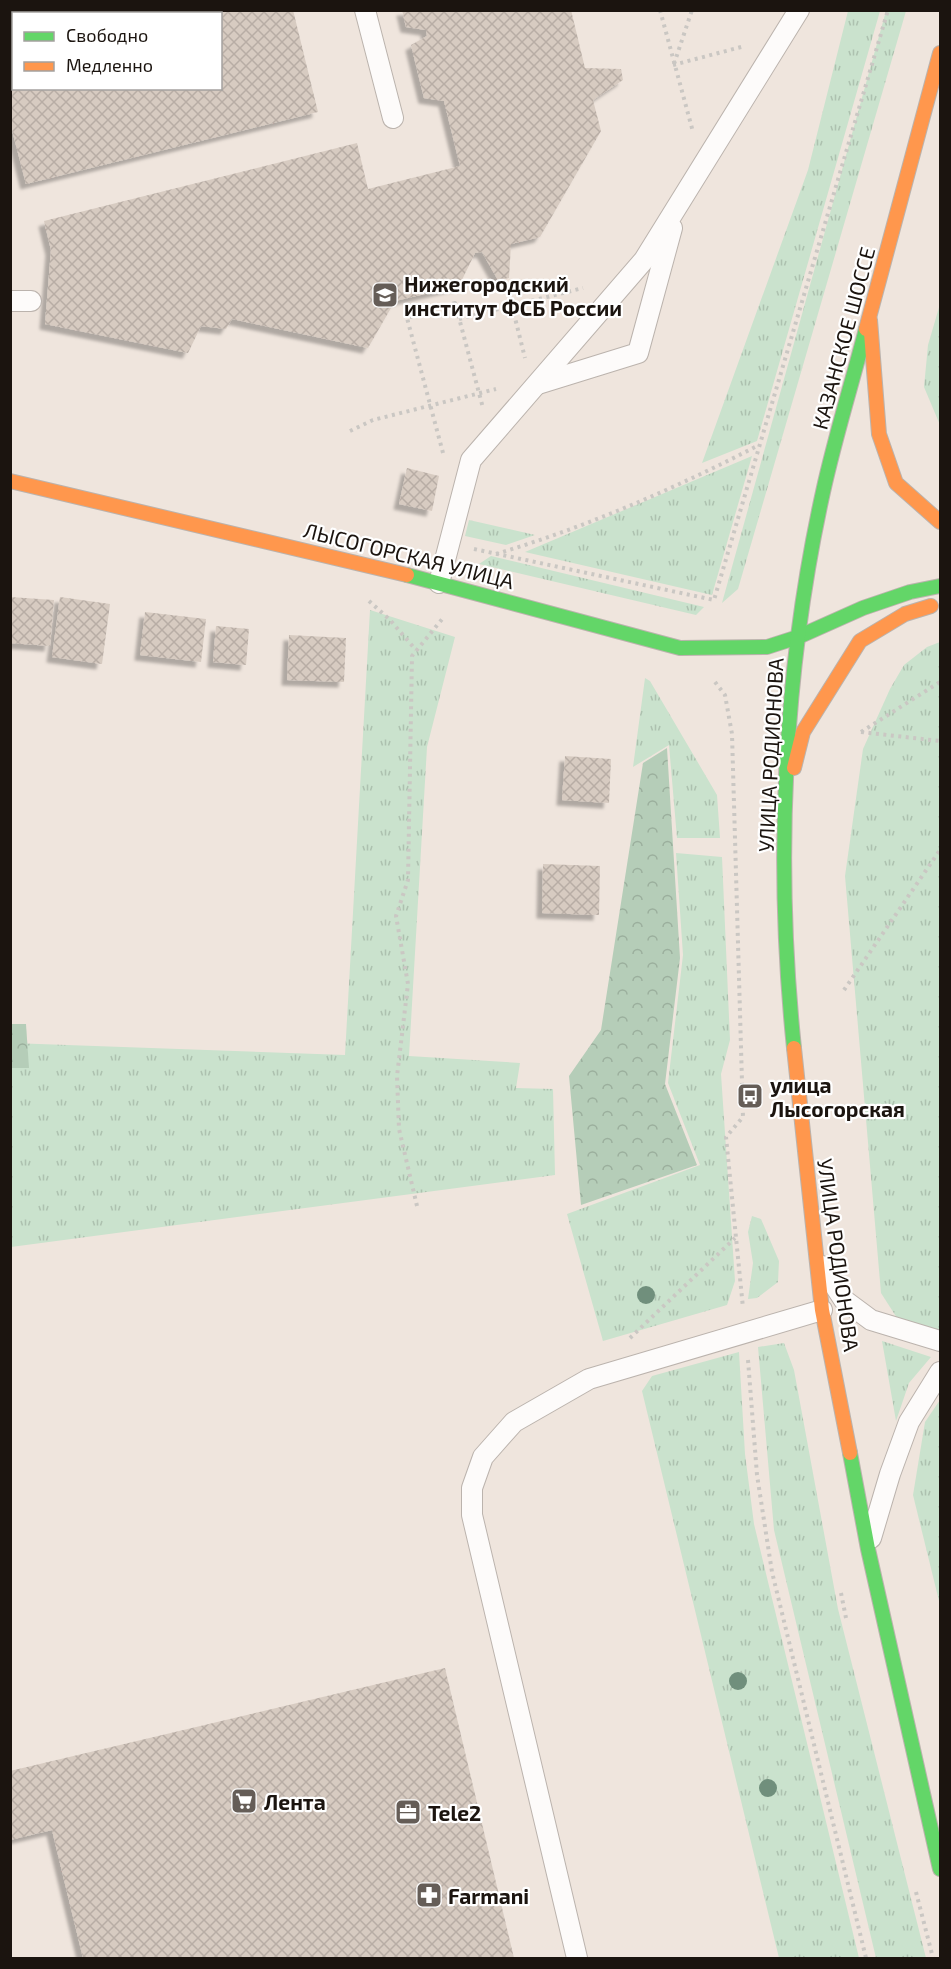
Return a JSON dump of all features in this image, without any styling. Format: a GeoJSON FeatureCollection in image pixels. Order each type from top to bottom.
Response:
{"type":"FeatureCollection","features":[{"type":"Feature","properties":{"kind":"main road","name":"КАЗАНСКОЕ ШОССЕ"},"geometry":{"type":"LineString","coordinates":[[798,637],[823,492],[940,52]]}},
{"type":"Feature","properties":{"kind":"main road"},"geometry":{"type":"LineString","coordinates":[[870,317],[879,434],[896,483],[940,522]]}},
{"type":"Feature","properties":{"kind":"main road","name":"ЛЫСОГОРСКАЯ УЛИЦА"},"geometry":{"type":"LineString","coordinates":[[10,482],[448,585],[680,648],[766,647],[798,637],[863,608],[910,592],[940,586]]}},
{"type":"Feature","properties":{"kind":"main road"},"geometry":{"type":"LineString","coordinates":[[784,808],[803,732],[860,641],[905,614],[940,604]]}},
{"type":"Feature","properties":{"kind":"main road","name":"УЛИЦА РОДИОНОВА"},"geometry":{"type":"LineString","coordinates":[[798,637],[784,808],[789,997],[822,1310],[868,1550],[940,1869]]}},
{"type":"Feature","properties":{"kind":"lane"},"geometry":{"type":"LineString","coordinates":[[365,10],[393,118]]}},
{"type":"Feature","properties":{"kind":"lane"},"geometry":{"type":"LineString","coordinates":[[448,585],[449,542],[471,460],[644,260],[704,167],[799,10]]}},
{"type":"Feature","properties":{"kind":"lane"},"geometry":{"type":"LineString","coordinates":[[538,384],[638,354],[676,212]]}},
{"type":"Feature","properties":{"kind":"lane"},"geometry":{"type":"LineString","coordinates":[[10,301],[32,301]]}},
{"type":"Feature","properties":{"kind":"lane"},"geometry":{"type":"LineString","coordinates":[[816,1257],[844,1300],[871,1320],[940,1341]]}},
{"type":"Feature","properties":{"kind":"lane"},"geometry":{"type":"LineString","coordinates":[[578,1959],[472,1515],[472,1488],[483,1457],[514,1422],[589,1379],[822,1310]]}},
{"type":"Feature","properties":{"kind":"lane"},"geometry":{"type":"LineString","coordinates":[[868,1550],[890,1474],[909,1422],[940,1372]]}},
{"type":"Feature","properties":{"kind":"path"},"geometry":{"type":"LineString","coordinates":[[660,10],[673,65],[704,167]]}},
{"type":"Feature","properties":{"kind":"path"},"geometry":{"type":"LineString","coordinates":[[673,65],[692,10]]}},
{"type":"Feature","properties":{"kind":"path"},"geometry":{"type":"LineString","coordinates":[[449,542],[495,555],[714,600],[888,10]]}},
{"type":"Feature","properties":{"kind":"path"},"geometry":{"type":"LineString","coordinates":[[673,65],[746,46]]}},
{"type":"Feature","properties":{"kind":"path"},"geometry":{"type":"LineString","coordinates":[[459,319],[587,287]]}},
{"type":"Feature","properties":{"kind":"path"},"geometry":{"type":"LineString","coordinates":[[443,453],[407,318],[455,303],[491,437]]}},
{"type":"Feature","properties":{"kind":"path"},"geometry":{"type":"LineString","coordinates":[[512,306],[530,376],[538,384]]}},
{"type":"Feature","properties":{"kind":"path"},"geometry":{"type":"LineString","coordinates":[[350,431],[373,420],[480,395],[500,388]]}},
{"type":"Feature","properties":{"kind":"path"},"geometry":{"type":"LineString","coordinates":[[495,555],[544,539],[694,478],[758,445]]}},
{"type":"Feature","properties":{"kind":"path"},"geometry":{"type":"LineString","coordinates":[[417,1206],[399,1129],[397,1076],[408,984],[396,915],[408,880],[412,656],[448,612],[448,585]]}},
{"type":"Feature","properties":{"kind":"path"},"geometry":{"type":"LineString","coordinates":[[360,594],[390,620],[416,650]]}},
{"type":"Feature","properties":{"kind":"path"},"geometry":{"type":"LineString","coordinates":[[709,674],[725,695],[732,734]]}},
{"type":"Feature","properties":{"kind":"path"},"geometry":{"type":"LineString","coordinates":[[940,682],[861,732],[940,741]]}},
{"type":"Feature","properties":{"kind":"path"},"geometry":{"type":"LineString","coordinates":[[844,990],[940,850]]}},
{"type":"Feature","properties":{"kind":"path"},"geometry":{"type":"LineString","coordinates":[[606,1374],[628,1340],[736,1237]]}},
{"type":"Feature","properties":{"kind":"green space"},"geometry":{"type":"Polygon","coordinates":[[[848,11],[880,11],[757,441],[702,463],[808,170],[848,11]]]}},
{"type":"Feature","properties":{"kind":"green space"},"geometry":{"type":"Polygon","coordinates":[[[886,11],[906,11],[738,589],[722,603],[886,11]]]}},
{"type":"Feature","properties":{"kind":"green space"},"geometry":{"type":"Polygon","coordinates":[[[940,304],[940,425],[924,387],[928,345],[940,304]]]}},
{"type":"Feature","properties":{"kind":"green space"},"geometry":{"type":"Polygon","coordinates":[[[752,456],[712,595],[525,552],[752,456]]]}},
{"type":"Feature","properties":{"kind":"green space"},"geometry":{"type":"Polygon","coordinates":[[[469,520],[535,535],[506,545],[465,536],[469,520]]]}},
{"type":"Feature","properties":{"kind":"green space"},"geometry":{"type":"Polygon","coordinates":[[[491,556],[704,607],[696,615],[479,564],[491,556]]]}},
{"type":"Feature","properties":{"kind":"green space"},"geometry":{"type":"Polygon","coordinates":[[[370,610],[455,637],[427,747],[409,1056],[520,1063],[516,1088],[553,1089],[555,1175],[11,1247],[11,1043],[345,1055],[370,610]]]}},
{"type":"Feature","properties":{"kind":"green space"},"geometry":{"type":"Polygon","coordinates":[[[940,642],[940,1330],[937,1330],[897,1318],[881,1293],[845,876],[863,749],[890,689],[904,665],[927,647],[940,642]]]}},
{"type":"Feature","properties":{"kind":"green space"},"geometry":{"type":"Polygon","coordinates":[[[645,678],[650,681],[717,795],[720,838],[677,838],[669,745],[633,767],[645,678]]]}},
{"type":"Feature","properties":{"kind":"green space"},"geometry":{"type":"Polygon","coordinates":[[[667,748],[680,958],[665,1084],[697,1165],[581,1205],[569,1076],[601,1030],[643,763],[667,748]]]}},
{"type":"Feature","properties":{"kind":"green space"},"geometry":{"type":"Polygon","coordinates":[[[676,853],[722,857],[730,1040],[721,1074],[735,1281],[727,1305],[603,1341],[567,1214],[700,1165],[668,1083],[683,955],[676,853]]]}},
{"type":"Feature","properties":{"kind":"green space"},"geometry":{"type":"Polygon","coordinates":[[[10,1024],[26,1024],[29,1068],[11,1068],[10,1024]]]}},
{"type":"Feature","properties":{"kind":"green space"},"geometry":{"type":"Polygon","coordinates":[[[752,1216],[761,1219],[779,1261],[778,1282],[757,1298],[748,1299],[753,1263],[748,1232],[752,1216]]]}},
{"type":"Feature","properties":{"kind":"green space"},"geometry":{"type":"Polygon","coordinates":[[[882,1341],[931,1357],[909,1383],[896,1421],[882,1341]]]}},
{"type":"Feature","properties":{"kind":"green space"},"geometry":{"type":"Polygon","coordinates":[[[784,1343],[794,1370],[838,1609],[926,1958],[876,1958],[774,1530],[758,1347],[784,1343]]]}},
{"type":"Feature","properties":{"kind":"green space"},"geometry":{"type":"Polygon","coordinates":[[[739,1352],[745,1454],[754,1524],[859,1958],[779,1958],[642,1391],[652,1376],[739,1352]]]}},
{"type":"Feature","properties":{"kind":"green space"},"geometry":{"type":"Polygon","coordinates":[[[940,1400],[940,1605],[913,1495],[925,1422],[940,1400]]]}},
{"type":"Feature","properties":{"kind":"building"},"geometry":{"type":"Polygon","coordinates":[[[10,10],[293,10],[318,112],[26,184],[10,122],[10,10]]]}},
{"type":"Feature","properties":{"kind":"building"},"geometry":{"type":"Polygon","coordinates":[[[402,10],[571,10],[585,68],[621,69],[623,80],[593,100],[601,131],[540,237],[511,244],[509,278],[498,280],[482,252],[475,253],[459,286],[395,301],[368,348],[232,319],[226,329],[201,326],[188,353],[45,324],[51,250],[44,221],[357,143],[368,189],[460,166],[444,101],[424,98],[411,45],[427,36],[426,30],[406,27],[402,10]]]}},
{"type":"Feature","properties":{"kind":"building"},"geometry":{"type":"Polygon","coordinates":[[[407,468],[439,476],[432,511],[399,504],[407,468]]]}},
{"type":"Feature","properties":{"kind":"building"},"geometry":{"type":"Polygon","coordinates":[[[10,597],[54,600],[50,646],[10,643],[10,597]]]}},
{"type":"Feature","properties":{"kind":"building"},"geometry":{"type":"Polygon","coordinates":[[[60,597],[110,604],[102,664],[52,657],[60,597]]]}},
{"type":"Feature","properties":{"kind":"building"},"geometry":{"type":"Polygon","coordinates":[[[145,612],[206,619],[201,662],[140,655],[145,612]]]}},
{"type":"Feature","properties":{"kind":"building"},"geometry":{"type":"Polygon","coordinates":[[[216,626],[249,629],[246,665],[213,662],[216,626]]]}},
{"type":"Feature","properties":{"kind":"building"},"geometry":{"type":"Polygon","coordinates":[[[289,635],[346,638],[344,682],[287,680],[289,635]]]}},
{"type":"Feature","properties":{"kind":"building"},"geometry":{"type":"Polygon","coordinates":[[[565,756],[611,759],[609,803],[562,800],[565,756]]]}},
{"type":"Feature","properties":{"kind":"building"},"geometry":{"type":"Polygon","coordinates":[[[543,864],[600,866],[599,915],[542,913],[543,864]]]}},
{"type":"Feature","properties":{"kind":"building","name":"Лента"},"geometry":{"type":"Polygon","coordinates":[[[445,1668],[514,1958],[83,1958],[52,1830],[10,1840],[10,1771],[445,1668]]]}},
{"type":"Feature","properties":{"kind":"traffic: fast"},"geometry":{"type":"LineString","coordinates":[[794,1048],[788,979],[784,839],[791,699],[809,560],[838,430],[866,329]]}},
{"type":"Feature","properties":{"kind":"traffic: fast"},"geometry":{"type":"LineString","coordinates":[[407,575],[680,648],[767,647],[798,637],[863,608],[910,592],[940,586]]}},
{"type":"Feature","properties":{"kind":"traffic: fast"},"geometry":{"type":"LineString","coordinates":[[850,1453],[868,1549],[940,1869]]}},
{"type":"Feature","properties":{"kind":"traffic: slow"},"geometry":{"type":"LineString","coordinates":[[866,329],[940,53]]}},
{"type":"Feature","properties":{"kind":"traffic: slow"},"geometry":{"type":"LineString","coordinates":[[870,320],[879,434],[896,483],[940,522]]}},
{"type":"Feature","properties":{"kind":"traffic: slow"},"geometry":{"type":"LineString","coordinates":[[10,481],[407,575]]}},
{"type":"Feature","properties":{"kind":"traffic: slow"},"geometry":{"type":"LineString","coordinates":[[794,768],[803,732],[860,641],[905,614],[931,606]]}},
{"type":"Feature","properties":{"kind":"traffic: slow"},"geometry":{"type":"LineString","coordinates":[[794,1048],[822,1310],[850,1453]]}},
{"type":"Feature","properties":{"kind":"place","name":"Нижегородский институт ФСБ России"},"geometry":{"type":"Point","coordinates":[385,295]}},
{"type":"Feature","properties":{"kind":"place","name":"улица Лысогорская"},"geometry":{"type":"Point","coordinates":[750,1096]}},
{"type":"Feature","properties":{"kind":"place","name":"Лента"},"geometry":{"type":"Point","coordinates":[244,1801]}},
{"type":"Feature","properties":{"kind":"place","name":"Tele2"},"geometry":{"type":"Point","coordinates":[408,1812]}},
{"type":"Feature","properties":{"kind":"place","name":"Farmani"},"geometry":{"type":"Point","coordinates":[429,1895]}}]}
